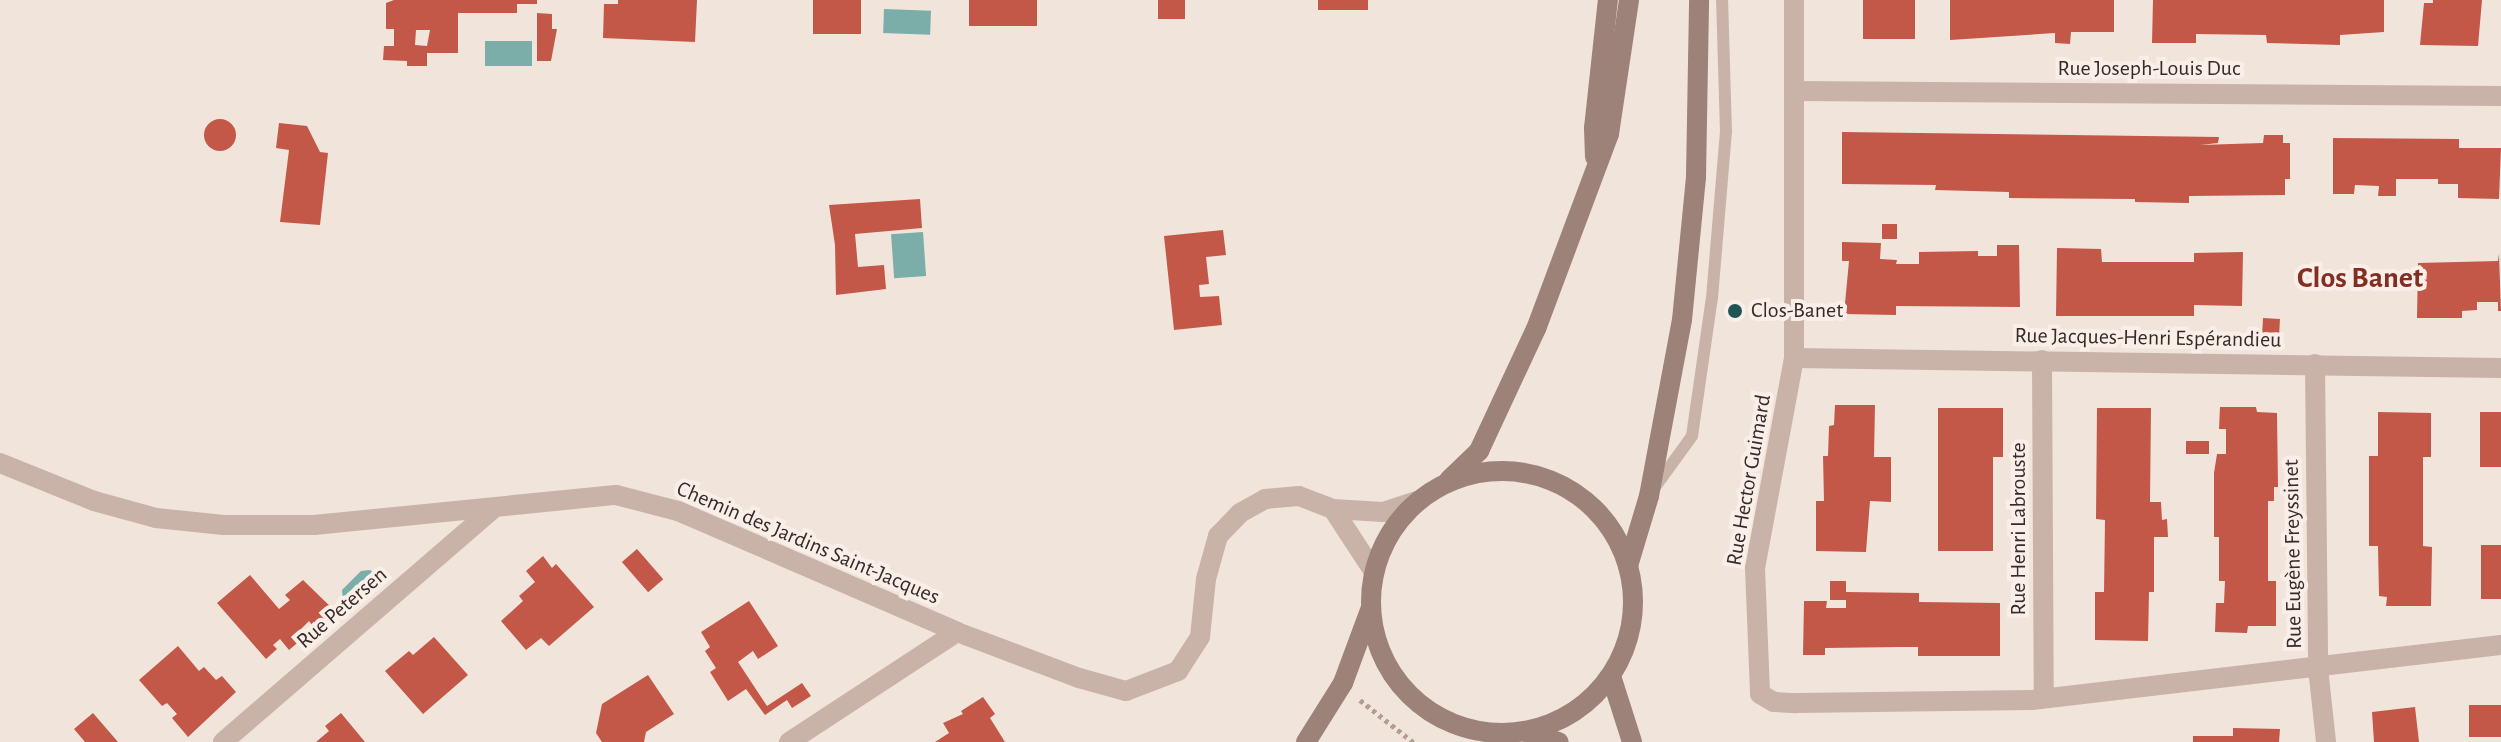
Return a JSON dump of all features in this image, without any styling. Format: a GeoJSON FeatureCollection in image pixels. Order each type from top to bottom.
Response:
{"type":"FeatureCollection","features":[{"type":"Feature","properties":{"kind":"main road"},"geometry":{"type":"LineString","coordinates":[[1596,165],[1594,128],[1608,0]]}},
{"type":"Feature","properties":{"kind":"main road"},"geometry":{"type":"LineString","coordinates":[[1306,742],[1343,683],[1370,610],[1374,572],[1383,545],[1399,520],[1419,500],[1448,482],[1479,451],[1536,329],[1609,134],[1629,0]]}},
{"type":"Feature","properties":{"kind":"main road"},"geometry":{"type":"LineString","coordinates":[[1628,566],[1649,496],[1684,304],[1696,177],[1699,0]]}},
{"type":"Feature","properties":{"kind":"main road"},"geometry":{"type":"LineString","coordinates":[[1448,482],[1479,472],[1511,471],[1543,477],[1572,491],[1597,511],[1616,537],[1628,566],[1633,595],[1632,623],[1611,676],[1588,702],[1559,721],[1512,736]]}},
{"type":"Feature","properties":{"kind":"main road"},"geometry":{"type":"LineString","coordinates":[[1370,610],[1376,644],[1391,675],[1406,692],[1441,720],[1469,737],[1512,736],[1559,742]]}},
{"type":"Feature","properties":{"kind":"main road"},"geometry":{"type":"LineString","coordinates":[[1611,676],[1632,742]]}},
{"type":"Feature","properties":{"kind":"street","name":"Rue Hector Guimard"},"geometry":{"type":"LineString","coordinates":[[1794,0],[1794,358],[1755,568],[1760,694],[1774,702],[1796,703],[2044,697],[2501,645]]}},
{"type":"Feature","properties":{"kind":"street","name":"Rue Joseph-Louis Duc"},"geometry":{"type":"LineString","coordinates":[[1796,91],[2501,96]]}},
{"type":"Feature","properties":{"kind":"street","name":"Rue Jacques-Henri Espérandieu"},"geometry":{"type":"LineString","coordinates":[[1794,358],[2501,368]]}},
{"type":"Feature","properties":{"kind":"street","name":"Rue Henri Labrouste"},"geometry":{"type":"LineString","coordinates":[[2042,360],[2044,697]]}},
{"type":"Feature","properties":{"kind":"street","name":"Rue Eugène Freyssinet"},"geometry":{"type":"LineString","coordinates":[[2315,364],[2318,668],[2326,742]]}},
{"type":"Feature","properties":{"kind":"street","name":"Chemin des Jardins Saint-Jacques"},"geometry":{"type":"LineString","coordinates":[[0,463],[94,501],[156,518],[197,523],[314,525],[492,510],[537,500],[616,495],[678,511],[957,632],[1079,678],[1126,691],[1178,671],[1200,637],[1206,579],[1218,536],[1240,513],[1265,499],[1299,496],[1333,509],[1383,512],[1419,500]]}},
{"type":"Feature","properties":{"kind":"street"},"geometry":{"type":"LineString","coordinates":[[1333,509],[1374,572]]}},
{"type":"Feature","properties":{"kind":"street","name":"Rue Petersen"},"geometry":{"type":"LineString","coordinates":[[223,742],[492,510]]}},
{"type":"Feature","properties":{"kind":"street"},"geometry":{"type":"LineString","coordinates":[[789,742],[957,632]]}},
{"type":"Feature","properties":{"kind":"lane"},"geometry":{"type":"LineString","coordinates":[[1649,496],[1692,436],[1710,313],[1726,132],[1722,0]]}},
{"type":"Feature","properties":{"kind":"path"},"geometry":{"type":"LineString","coordinates":[[1350,692],[1413,742]]}},
{"type":"Feature","properties":{"kind":"water"},"geometry":{"type":"Polygon","coordinates":[[[884,9],[931,11],[930,35],[883,33],[884,9]]]}},
{"type":"Feature","properties":{"kind":"water"},"geometry":{"type":"Polygon","coordinates":[[[485,41],[532,41],[532,66],[485,66],[485,41]]]}},
{"type":"Feature","properties":{"kind":"water"},"geometry":{"type":"Polygon","coordinates":[[[923,232],[926,276],[894,278],[891,234],[923,232]]]}},
{"type":"Feature","properties":{"kind":"water"},"geometry":{"type":"Polygon","coordinates":[[[370,570],[375,574],[375,585],[352,605],[343,601],[342,590],[361,571],[370,570]]]}},
{"type":"Feature","properties":{"kind":"building"},"geometry":{"type":"Polygon","coordinates":[[[394,0],[537,0],[537,4],[517,4],[517,13],[458,13],[458,53],[427,53],[427,66],[407,66],[407,61],[383,60],[384,46],[394,46],[394,29],[386,29],[386,3],[394,0]],[[416,30],[415,45],[427,46],[430,30],[416,30]]]}},
{"type":"Feature","properties":{"kind":"building"},"geometry":{"type":"Polygon","coordinates":[[[618,0],[697,0],[695,42],[603,38],[604,4],[618,4],[618,0]]]}},
{"type":"Feature","properties":{"kind":"building"},"geometry":{"type":"Polygon","coordinates":[[[813,0],[861,0],[861,34],[813,34],[813,0]]]}},
{"type":"Feature","properties":{"kind":"building"},"geometry":{"type":"Polygon","coordinates":[[[969,0],[1037,0],[1037,26],[969,26],[969,0]]]}},
{"type":"Feature","properties":{"kind":"building"},"geometry":{"type":"Polygon","coordinates":[[[1158,0],[1185,0],[1185,19],[1158,19],[1158,0]]]}},
{"type":"Feature","properties":{"kind":"building"},"geometry":{"type":"Polygon","coordinates":[[[1318,0],[1368,0],[1368,10],[1318,10],[1318,0]]]}},
{"type":"Feature","properties":{"kind":"building"},"geometry":{"type":"Polygon","coordinates":[[[1863,0],[1915,0],[1915,39],[1863,39],[1863,0]]]}},
{"type":"Feature","properties":{"kind":"building"},"geometry":{"type":"Polygon","coordinates":[[[1950,0],[2114,0],[2114,32],[2071,32],[2070,44],[2055,43],[2055,33],[1950,40],[1950,0]]]}},
{"type":"Feature","properties":{"kind":"building"},"geometry":{"type":"Polygon","coordinates":[[[2153,0],[2384,0],[2384,32],[2340,35],[2340,45],[2267,43],[2266,35],[2196,34],[2196,43],[2152,43],[2153,0]]]}},
{"type":"Feature","properties":{"kind":"building"},"geometry":{"type":"Polygon","coordinates":[[[2433,0],[2482,0],[2478,46],[2420,45],[2424,3],[2433,3],[2433,0]]]}},
{"type":"Feature","properties":{"kind":"building"},"geometry":{"type":"Polygon","coordinates":[[[537,13],[552,14],[552,29],[557,29],[551,61],[537,61],[537,13]]]}},
{"type":"Feature","properties":{"kind":"building"},"geometry":{"type":"Polygon","coordinates":[[[220,119],[231,124],[236,135],[231,146],[220,151],[209,146],[204,135],[209,124],[220,119]]]}},
{"type":"Feature","properties":{"kind":"building"},"geometry":{"type":"Polygon","coordinates":[[[279,123],[307,126],[320,152],[328,153],[320,225],[280,222],[289,150],[276,148],[279,123]]]}},
{"type":"Feature","properties":{"kind":"building"},"geometry":{"type":"Polygon","coordinates":[[[1842,132],[2219,137],[2218,143],[2200,145],[2263,143],[2264,135],[2283,135],[2283,143],[2290,143],[2290,179],[2285,179],[2285,195],[2189,196],[2189,203],[2135,202],[2135,199],[2009,198],[2009,192],[1935,190],[1936,185],[1842,184],[1842,132]]]}},
{"type":"Feature","properties":{"kind":"building"},"geometry":{"type":"Polygon","coordinates":[[[2333,138],[2459,139],[2459,148],[2501,148],[2499,199],[2458,198],[2458,184],[2438,184],[2438,179],[2396,179],[2396,196],[2378,196],[2379,186],[2355,185],[2354,194],[2333,194],[2333,138]]]}},
{"type":"Feature","properties":{"kind":"building"},"geometry":{"type":"Polygon","coordinates":[[[920,199],[922,228],[855,234],[858,267],[884,265],[886,289],[836,295],[835,245],[829,205],[920,199]]]}},
{"type":"Feature","properties":{"kind":"building"},"geometry":{"type":"Polygon","coordinates":[[[1882,224],[1897,224],[1897,239],[1882,239],[1882,224]]]}},
{"type":"Feature","properties":{"kind":"building"},"geometry":{"type":"Polygon","coordinates":[[[1223,230],[1226,255],[1206,257],[1209,284],[1199,285],[1200,297],[1219,296],[1222,325],[1174,330],[1164,236],[1223,230]]]}},
{"type":"Feature","properties":{"kind":"building"},"geometry":{"type":"Polygon","coordinates":[[[1842,242],[1881,243],[1880,259],[1897,260],[1896,264],[1919,264],[1919,252],[1978,251],[1978,256],[1997,256],[1997,245],[2019,245],[2020,307],[1896,306],[1896,315],[1844,314],[1849,261],[1842,261],[1842,242]]]}},
{"type":"Feature","properties":{"kind":"building"},"geometry":{"type":"Polygon","coordinates":[[[2057,248],[2101,249],[2102,262],[2194,262],[2194,253],[2243,252],[2242,306],[2194,305],[2194,316],[2056,316],[2057,248]]]}},
{"type":"Feature","properties":{"kind":"building"},"geometry":{"type":"Polygon","coordinates":[[[2499,254],[2501,311],[2498,311],[2498,302],[2477,302],[2477,310],[2462,311],[2462,318],[2417,318],[2418,263],[2498,261],[2499,254]]]}},
{"type":"Feature","properties":{"kind":"building"},"geometry":{"type":"Polygon","coordinates":[[[2263,318],[2280,319],[2279,340],[2262,339],[2263,318]]]}},
{"type":"Feature","properties":{"kind":"building"},"geometry":{"type":"Polygon","coordinates":[[[1835,405],[1875,405],[1874,457],[1891,457],[1891,502],[1870,501],[1866,552],[1816,551],[1816,501],[1824,501],[1823,456],[1828,456],[1829,426],[1834,425],[1835,405]]]}},
{"type":"Feature","properties":{"kind":"building"},"geometry":{"type":"Polygon","coordinates":[[[2220,407],[2256,407],[2257,412],[2277,413],[2278,487],[2274,487],[2274,501],[2268,501],[2268,581],[2276,581],[2276,626],[2248,626],[2247,633],[2215,632],[2216,603],[2224,603],[2225,581],[2219,581],[2219,537],[2214,537],[2214,473],[2217,454],[2226,454],[2226,429],[2219,429],[2220,407]]]}},
{"type":"Feature","properties":{"kind":"building"},"geometry":{"type":"Polygon","coordinates":[[[1938,408],[2003,408],[2003,457],[1993,457],[1993,551],[1938,551],[1938,408]]]}},
{"type":"Feature","properties":{"kind":"building"},"geometry":{"type":"Polygon","coordinates":[[[2097,408],[2151,408],[2150,502],[2161,502],[2162,520],[2167,519],[2168,537],[2154,537],[2154,592],[2149,592],[2148,641],[2095,640],[2095,592],[2104,592],[2105,520],[2096,519],[2097,408]]]}},
{"type":"Feature","properties":{"kind":"building"},"geometry":{"type":"Polygon","coordinates":[[[2378,412],[2431,413],[2431,457],[2423,457],[2423,546],[2432,547],[2431,606],[2386,606],[2387,597],[2379,596],[2378,546],[2369,546],[2369,456],[2378,456],[2378,412]]]}},
{"type":"Feature","properties":{"kind":"building"},"geometry":{"type":"Polygon","coordinates":[[[2480,412],[2501,412],[2501,467],[2480,467],[2480,412]]]}},
{"type":"Feature","properties":{"kind":"building"},"geometry":{"type":"Polygon","coordinates":[[[2186,441],[2209,441],[2209,454],[2186,454],[2186,441]]]}},
{"type":"Feature","properties":{"kind":"building"},"geometry":{"type":"Polygon","coordinates":[[[2481,545],[2501,545],[2501,599],[2481,599],[2481,545]]]}},
{"type":"Feature","properties":{"kind":"building"},"geometry":{"type":"Polygon","coordinates":[[[637,549],[663,579],[648,592],[622,562],[637,549]]]}},
{"type":"Feature","properties":{"kind":"building"},"geometry":{"type":"Polygon","coordinates":[[[543,556],[552,568],[556,564],[594,607],[549,646],[541,638],[526,650],[501,621],[523,601],[519,596],[535,582],[526,571],[543,556]]]}},
{"type":"Feature","properties":{"kind":"building"},"geometry":{"type":"Polygon","coordinates":[[[250,575],[279,609],[290,600],[285,595],[303,580],[335,611],[315,629],[309,621],[297,633],[302,639],[289,650],[280,639],[273,645],[277,649],[266,659],[217,603],[250,575]]]}},
{"type":"Feature","properties":{"kind":"building"},"geometry":{"type":"Polygon","coordinates":[[[1830,581],[1846,581],[1846,592],[1919,593],[1919,602],[2000,603],[2000,656],[1918,656],[1918,647],[1825,648],[1825,655],[1803,655],[1804,601],[1827,601],[1826,608],[1846,608],[1846,600],[1830,600],[1830,581]]]}},
{"type":"Feature","properties":{"kind":"building"},"geometry":{"type":"Polygon","coordinates":[[[749,601],[778,646],[758,659],[753,651],[738,662],[767,706],[802,683],[811,696],[792,708],[787,700],[765,715],[746,689],[728,701],[710,672],[716,668],[705,651],[710,647],[701,632],[749,601]]]}},
{"type":"Feature","properties":{"kind":"building"},"geometry":{"type":"Polygon","coordinates":[[[434,637],[468,675],[423,714],[385,671],[409,651],[413,655],[434,637]]]}},
{"type":"Feature","properties":{"kind":"building"},"geometry":{"type":"Polygon","coordinates":[[[178,646],[199,671],[204,667],[216,680],[222,676],[236,692],[188,737],[172,718],[177,714],[167,703],[162,706],[139,680],[178,646]]]}},
{"type":"Feature","properties":{"kind":"building"},"geometry":{"type":"Polygon","coordinates":[[[648,675],[674,714],[646,732],[644,742],[602,742],[596,733],[602,704],[648,675]]]}},
{"type":"Feature","properties":{"kind":"building"},"geometry":{"type":"Polygon","coordinates":[[[983,697],[995,714],[990,718],[1005,742],[935,742],[949,733],[943,723],[963,714],[961,711],[983,697]]]}},
{"type":"Feature","properties":{"kind":"building"},"geometry":{"type":"Polygon","coordinates":[[[2469,705],[2501,705],[2501,737],[2469,737],[2469,705]]]}},
{"type":"Feature","properties":{"kind":"building"},"geometry":{"type":"Polygon","coordinates":[[[2415,707],[2419,742],[2374,742],[2372,712],[2415,707]]]}},
{"type":"Feature","properties":{"kind":"building"},"geometry":{"type":"Polygon","coordinates":[[[93,713],[118,742],[85,742],[74,729],[93,713]]]}},
{"type":"Feature","properties":{"kind":"building"},"geometry":{"type":"Polygon","coordinates":[[[341,713],[365,742],[316,742],[329,731],[325,726],[341,713]]]}},
{"type":"Feature","properties":{"kind":"building"},"geometry":{"type":"Polygon","coordinates":[[[2233,728],[2280,729],[2279,742],[2193,742],[2193,736],[2233,736],[2233,728]]]}},
{"type":"Feature","properties":{"kind":"place","name":"Clos-Banet"},"geometry":{"type":"Point","coordinates":[1735,311]}},
{"type":"Feature","properties":{"kind":"district","name":"Clos Banet"},"geometry":{"type":"Point","coordinates":[2360,278]}}]}
